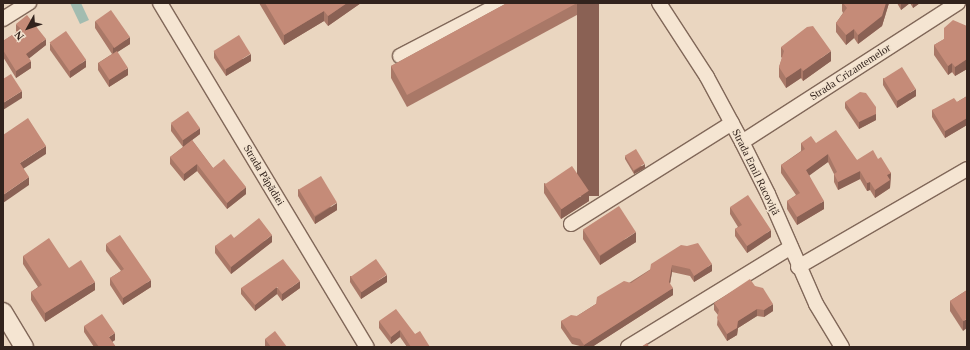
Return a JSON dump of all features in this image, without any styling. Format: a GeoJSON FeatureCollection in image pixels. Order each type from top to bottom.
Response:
{"type":"FeatureCollection","features":[{"type":"Feature","properties":{"kind":"street"},"geometry":{"type":"LineString","coordinates":[[3,19],[29,3]]}},
{"type":"Feature","properties":{"kind":"street","name":"Strada Păpădiei"},"geometry":{"type":"LineString","coordinates":[[160,3],[367,347]]}},
{"type":"Feature","properties":{"kind":"street"},"geometry":{"type":"LineString","coordinates":[[400,56],[502,3]]}},
{"type":"Feature","properties":{"kind":"street","name":"Strada Emil Racoviță"},"geometry":{"type":"LineString","coordinates":[[659,3],[732,123],[791,247],[798,267],[816,304],[842,347]]}},
{"type":"Feature","properties":{"kind":"street","name":"Strada Crizantemelor"},"geometry":{"type":"LineString","coordinates":[[742,142],[958,3]]}},
{"type":"Feature","properties":{"kind":"street"},"geometry":{"type":"LineString","coordinates":[[571,224],[732,123]]}},
{"type":"Feature","properties":{"kind":"street"},"geometry":{"type":"LineString","coordinates":[[798,267],[967,169]]}},
{"type":"Feature","properties":{"kind":"street"},"geometry":{"type":"LineString","coordinates":[[628,347],[791,247]]}},
{"type":"Feature","properties":{"kind":"street"},"geometry":{"type":"LineString","coordinates":[[3,312],[24,347]]}},
{"type":"Feature","properties":{"kind":"shaded area"},"geometry":{"type":"Polygon","coordinates":[[[70,3],[81,3],[89,20],[80,24],[70,3]]]}},
{"type":"Feature","properties":{"kind":"building"},"geometry":{"type":"Polygon","coordinates":[[[265,3],[347,3],[328,16],[324,11],[284,35],[265,3]]]}},
{"type":"Feature","properties":{"kind":"building"},"geometry":{"type":"Polygon","coordinates":[[[507,3],[577,3],[407,95],[391,66],[507,3]]]}},
{"type":"Feature","properties":{"kind":"building"},"geometry":{"type":"Polygon","coordinates":[[[843,3],[886,3],[882,16],[858,35],[854,29],[846,35],[836,23],[847,8],[843,3]]]}},
{"type":"Feature","properties":{"kind":"building"},"geometry":{"type":"Polygon","coordinates":[[[111,10],[130,37],[114,48],[95,21],[111,10]]]}},
{"type":"Feature","properties":{"kind":"building"},"geometry":{"type":"Polygon","coordinates":[[[27,15],[46,39],[26,54],[31,61],[16,71],[3,50],[3,41],[21,29],[16,24],[27,15]]]}},
{"type":"Feature","properties":{"kind":"building"},"geometry":{"type":"Polygon","coordinates":[[[953,20],[967,26],[967,59],[955,67],[952,63],[948,66],[934,45],[944,39],[944,28],[953,20]]]}},
{"type":"Feature","properties":{"kind":"building"},"geometry":{"type":"Polygon","coordinates":[[[813,26],[831,51],[803,71],[801,68],[786,78],[779,67],[784,51],[781,47],[807,27],[813,26]]]}},
{"type":"Feature","properties":{"kind":"building"},"geometry":{"type":"Polygon","coordinates":[[[66,31],[86,60],[70,71],[50,42],[66,31]]]}},
{"type":"Feature","properties":{"kind":"building"},"geometry":{"type":"Polygon","coordinates":[[[239,35],[251,54],[225,70],[214,51],[239,35]]]}},
{"type":"Feature","properties":{"kind":"building"},"geometry":{"type":"Polygon","coordinates":[[[117,51],[128,68],[109,80],[99,63],[117,51]]]}},
{"type":"Feature","properties":{"kind":"building"},"geometry":{"type":"Polygon","coordinates":[[[902,67],[916,89],[897,101],[883,79],[902,67]]]}},
{"type":"Feature","properties":{"kind":"building"},"geometry":{"type":"Polygon","coordinates":[[[11,74],[22,91],[3,103],[3,79],[11,74]]]}},
{"type":"Feature","properties":{"kind":"building"},"geometry":{"type":"Polygon","coordinates":[[[860,92],[866,93],[876,107],[876,114],[859,122],[845,102],[860,92]]]}},
{"type":"Feature","properties":{"kind":"building"},"geometry":{"type":"Polygon","coordinates":[[[967,96],[967,118],[945,131],[932,110],[954,98],[957,102],[967,96]]]}},
{"type":"Feature","properties":{"kind":"building"},"geometry":{"type":"Polygon","coordinates":[[[188,111],[200,128],[183,140],[171,123],[188,111]]]}},
{"type":"Feature","properties":{"kind":"building"},"geometry":{"type":"Polygon","coordinates":[[[28,118],[46,146],[20,163],[29,177],[3,195],[3,135],[28,118]]]}},
{"type":"Feature","properties":{"kind":"building"},"geometry":{"type":"Polygon","coordinates":[[[836,130],[857,160],[873,150],[878,159],[881,157],[891,173],[887,175],[890,180],[875,190],[870,182],[867,183],[860,171],[838,182],[834,174],[837,172],[828,154],[806,170],[824,201],[797,217],[787,201],[800,193],[781,165],[805,149],[801,143],[811,136],[816,143],[836,130]]]}},
{"type":"Feature","properties":{"kind":"building"},"geometry":{"type":"Polygon","coordinates":[[[192,140],[213,168],[224,159],[246,187],[227,203],[197,164],[184,174],[170,157],[192,140]]]}},
{"type":"Feature","properties":{"kind":"building"},"geometry":{"type":"Polygon","coordinates":[[[636,149],[645,164],[634,170],[625,156],[636,149]]]}},
{"type":"Feature","properties":{"kind":"building"},"geometry":{"type":"Polygon","coordinates":[[[572,166],[589,191],[561,209],[545,184],[572,166]]]}},
{"type":"Feature","properties":{"kind":"building"},"geometry":{"type":"Polygon","coordinates":[[[321,176],[337,203],[315,216],[299,189],[321,176]]]}},
{"type":"Feature","properties":{"kind":"building"},"geometry":{"type":"Polygon","coordinates":[[[748,195],[771,230],[747,246],[735,229],[742,225],[730,207],[748,195]]]}},
{"type":"Feature","properties":{"kind":"building"},"geometry":{"type":"Polygon","coordinates":[[[619,206],[636,232],[600,255],[583,229],[619,206]]]}},
{"type":"Feature","properties":{"kind":"building"},"geometry":{"type":"Polygon","coordinates":[[[259,218],[272,235],[231,267],[215,246],[231,234],[234,238],[259,218]]]}},
{"type":"Feature","properties":{"kind":"building"},"geometry":{"type":"Polygon","coordinates":[[[120,235],[151,280],[123,298],[110,278],[124,269],[106,244],[120,235]]]}},
{"type":"Feature","properties":{"kind":"building"},"geometry":{"type":"Polygon","coordinates":[[[49,238],[69,268],[81,260],[95,282],[45,313],[31,292],[42,285],[23,256],[49,238]]]}},
{"type":"Feature","properties":{"kind":"building"},"geometry":{"type":"Polygon","coordinates":[[[698,243],[712,264],[694,276],[690,269],[672,265],[669,282],[673,288],[584,345],[580,339],[572,337],[561,321],[571,315],[577,316],[596,304],[597,297],[624,281],[631,283],[650,270],[651,264],[681,245],[687,246],[698,243]]]}},
{"type":"Feature","properties":{"kind":"building"},"geometry":{"type":"Polygon","coordinates":[[[283,259],[300,281],[282,294],[277,287],[255,305],[241,288],[283,259]]]}},
{"type":"Feature","properties":{"kind":"building"},"geometry":{"type":"Polygon","coordinates":[[[376,259],[387,275],[362,292],[351,277],[376,259]]]}},
{"type":"Feature","properties":{"kind":"building"},"geometry":{"type":"Polygon","coordinates":[[[750,279],[755,286],[763,288],[773,304],[764,310],[757,309],[738,321],[737,328],[727,334],[717,318],[719,310],[714,303],[750,279]]]}},
{"type":"Feature","properties":{"kind":"building"},"geometry":{"type":"Polygon","coordinates":[[[967,290],[967,319],[963,321],[950,301],[967,290]]]}},
{"type":"Feature","properties":{"kind":"building"},"geometry":{"type":"Polygon","coordinates":[[[396,309],[415,334],[420,331],[430,347],[411,347],[400,330],[391,337],[379,321],[396,309]]]}},
{"type":"Feature","properties":{"kind":"building"},"geometry":{"type":"Polygon","coordinates":[[[102,314],[115,333],[109,337],[116,347],[99,347],[84,326],[102,314]]]}},
{"type":"Feature","properties":{"kind":"building"},"geometry":{"type":"Polygon","coordinates":[[[275,331],[287,347],[271,347],[265,339],[275,331]]]}},
{"type":"Feature","properties":{"kind":"building"},"geometry":{"type":"Polygon","coordinates":[[[647,343],[649,347],[641,347],[647,343]]]}}]}
